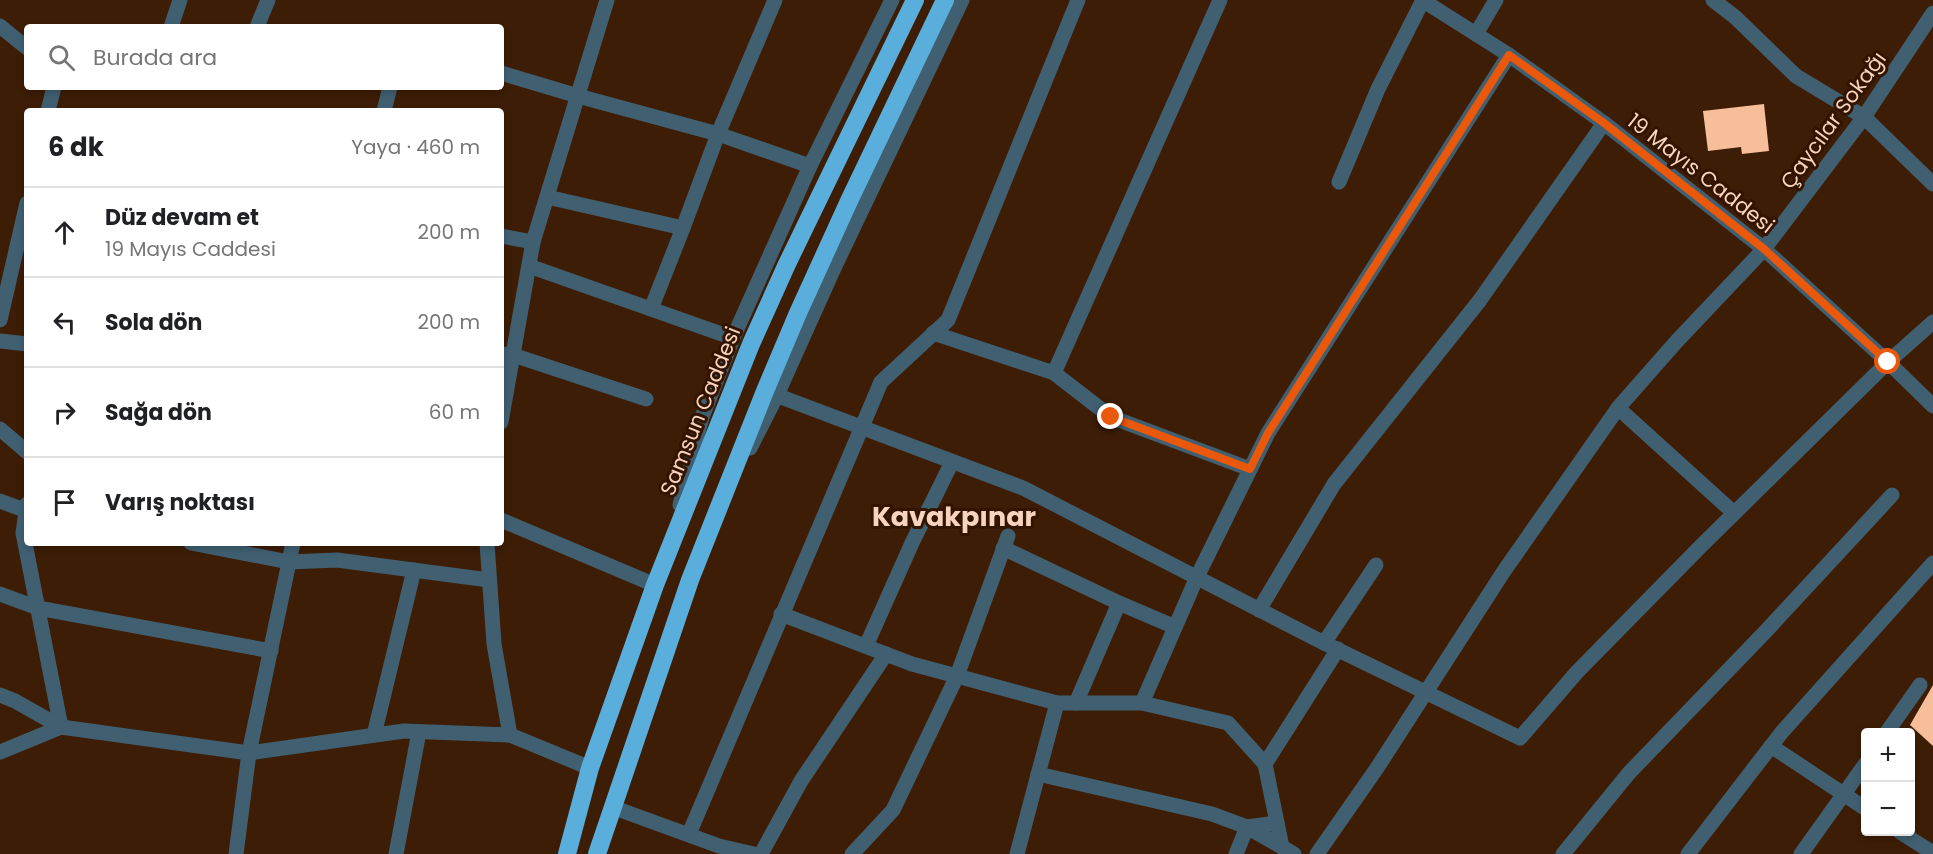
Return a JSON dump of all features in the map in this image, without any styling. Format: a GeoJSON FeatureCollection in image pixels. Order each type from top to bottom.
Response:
{"type":"FeatureCollection","features":[{"type":"Feature","properties":{"kind":"highway","name":"Samsun Caddesi"},"geometry":{"type":"LineString","coordinates":[[567,854],[590,768],[655,585],[751,344],[915,0]]}},
{"type":"Feature","properties":{"kind":"highway"},"geometry":{"type":"LineString","coordinates":[[597,854],[690,580],[720,504],[771,393],[798,313],[945,0]]}},
{"type":"Feature","properties":{"kind":"street"},"geometry":{"type":"LineString","coordinates":[[172,24],[180,0]]}},
{"type":"Feature","properties":{"kind":"street"},"geometry":{"type":"LineString","coordinates":[[258,24],[268,0]]}},
{"type":"Feature","properties":{"kind":"street"},"geometry":{"type":"LineString","coordinates":[[651,309],[718,134],[775,0]]}},
{"type":"Feature","properties":{"kind":"street"},"geometry":{"type":"LineString","coordinates":[[671,543],[702,417],[733,338],[810,166],[892,0]]}},
{"type":"Feature","properties":{"kind":"street"},"geometry":{"type":"LineString","coordinates":[[962,0],[835,266],[771,393],[1023,488],[1331,646],[1520,738],[1577,672],[1734,513],[1888,362],[1933,322]]}},
{"type":"Feature","properties":{"kind":"street"},"geometry":{"type":"LineString","coordinates":[[689,834],[881,382],[948,320],[1078,0]]}},
{"type":"Feature","properties":{"kind":"street"},"geometry":{"type":"LineString","coordinates":[[1054,373],[1220,0]]}},
{"type":"Feature","properties":{"kind":"street"},"geometry":{"type":"LineString","coordinates":[[1339,182],[1378,89],[1423,0]]}},
{"type":"Feature","properties":{"kind":"street","name":"19 Mayıs Caddesi"},"geometry":{"type":"LineString","coordinates":[[1423,0],[1509,55],[1604,123],[1764,249],[1933,406]]}},
{"type":"Feature","properties":{"kind":"street"},"geometry":{"type":"LineString","coordinates":[[1476,34],[1496,0]]}},
{"type":"Feature","properties":{"kind":"street"},"geometry":{"type":"LineString","coordinates":[[1713,0],[1735,16],[1796,76],[1864,117],[1933,183]]}},
{"type":"Feature","properties":{"kind":"street"},"geometry":{"type":"LineString","coordinates":[[504,388],[507,355],[533,242],[578,96],[604,1]]}},
{"type":"Feature","properties":{"kind":"street","name":"Çaycılar Sokağı"},"geometry":{"type":"LineString","coordinates":[[1317,854],[1377,768],[1504,571],[1618,408],[1676,342],[1764,249],[1864,117],[1933,13]]}},
{"type":"Feature","properties":{"kind":"street"},"geometry":{"type":"LineString","coordinates":[[0,26],[24,46]]}},
{"type":"Feature","properties":{"kind":"street"},"geometry":{"type":"LineString","coordinates":[[1142,703],[1197,577],[1268,433],[1509,55]]}},
{"type":"Feature","properties":{"kind":"street"},"geometry":{"type":"LineString","coordinates":[[504,74],[718,134],[810,166]]}},
{"type":"Feature","properties":{"kind":"street"},"geometry":{"type":"LineString","coordinates":[[49,108],[53,90]]}},
{"type":"Feature","properties":{"kind":"street"},"geometry":{"type":"LineString","coordinates":[[385,108],[389,90]]}},
{"type":"Feature","properties":{"kind":"street"},"geometry":{"type":"LineString","coordinates":[[1259,609],[1334,484],[1480,300],[1604,123]]}},
{"type":"Feature","properties":{"kind":"street"},"geometry":{"type":"LineString","coordinates":[[547,197],[683,228]]}},
{"type":"Feature","properties":{"kind":"street"},"geometry":{"type":"LineString","coordinates":[[0,320],[21,257],[24,230]]}},
{"type":"Feature","properties":{"kind":"street"},"geometry":{"type":"LineString","coordinates":[[504,237],[533,242]]}},
{"type":"Feature","properties":{"kind":"street"},"geometry":{"type":"LineString","coordinates":[[529,266],[733,338]]}},
{"type":"Feature","properties":{"kind":"street"},"geometry":{"type":"LineString","coordinates":[[933,333],[1054,373],[1111,417],[1250,469]]}},
{"type":"Feature","properties":{"kind":"street"},"geometry":{"type":"LineString","coordinates":[[0,341],[24,344]]}},
{"type":"Feature","properties":{"kind":"street"},"geometry":{"type":"LineString","coordinates":[[507,355],[646,399]]}},
{"type":"Feature","properties":{"kind":"street"},"geometry":{"type":"LineString","coordinates":[[1618,408],[1734,513]]}},
{"type":"Feature","properties":{"kind":"street"},"geometry":{"type":"LineString","coordinates":[[0,429],[24,449]]}},
{"type":"Feature","properties":{"kind":"street"},"geometry":{"type":"LineString","coordinates":[[866,646],[912,543],[952,462]]}},
{"type":"Feature","properties":{"kind":"street"},"geometry":{"type":"LineString","coordinates":[[1563,854],[1629,773],[1766,631],[1892,495]]}},
{"type":"Feature","properties":{"kind":"street"},"geometry":{"type":"LineString","coordinates":[[0,501],[24,508]]}},
{"type":"Feature","properties":{"kind":"street"},"geometry":{"type":"LineString","coordinates":[[504,521],[655,585]]}},
{"type":"Feature","properties":{"kind":"street"},"geometry":{"type":"LineString","coordinates":[[852,854],[893,810],[957,676],[1005,542],[1119,603],[1175,627]]}},
{"type":"Feature","properties":{"kind":"street"},"geometry":{"type":"LineString","coordinates":[[26,546],[61,727]]}},
{"type":"Feature","properties":{"kind":"street"},"geometry":{"type":"LineString","coordinates":[[206,546],[289,562],[337,560],[489,579]]}},
{"type":"Feature","properties":{"kind":"street"},"geometry":{"type":"LineString","coordinates":[[236,854],[249,753],[292,546]]}},
{"type":"Feature","properties":{"kind":"street"},"geometry":{"type":"LineString","coordinates":[[487,546],[494,644],[510,735]]}},
{"type":"Feature","properties":{"kind":"street"},"geometry":{"type":"LineString","coordinates":[[1688,854],[1771,746],[1933,563]]}},
{"type":"Feature","properties":{"kind":"street"},"geometry":{"type":"LineString","coordinates":[[1265,764],[1376,565]]}},
{"type":"Feature","properties":{"kind":"street"},"geometry":{"type":"LineString","coordinates":[[374,735],[414,570]]}},
{"type":"Feature","properties":{"kind":"street"},"geometry":{"type":"LineString","coordinates":[[0,594],[38,608],[271,651]]}},
{"type":"Feature","properties":{"kind":"street"},"geometry":{"type":"LineString","coordinates":[[1076,703],[1119,603]]}},
{"type":"Feature","properties":{"kind":"street"},"geometry":{"type":"LineString","coordinates":[[781,614],[912,664],[1057,703],[1142,703],[1228,723],[1265,764],[1277,823],[1288,850]]}},
{"type":"Feature","properties":{"kind":"street"},"geometry":{"type":"LineString","coordinates":[[761,854],[801,781],[886,654]]}},
{"type":"Feature","properties":{"kind":"street"},"geometry":{"type":"LineString","coordinates":[[1890,728],[1920,685]]}},
{"type":"Feature","properties":{"kind":"street"},"geometry":{"type":"LineString","coordinates":[[0,695],[15,700],[61,727],[249,753],[404,731],[510,735],[590,768]]}},
{"type":"Feature","properties":{"kind":"street"},"geometry":{"type":"LineString","coordinates":[[1017,854],[1057,703]]}},
{"type":"Feature","properties":{"kind":"street"},"geometry":{"type":"LineString","coordinates":[[0,752],[61,727]]}},
{"type":"Feature","properties":{"kind":"street"},"geometry":{"type":"LineString","coordinates":[[396,854],[419,732]]}},
{"type":"Feature","properties":{"kind":"street"},"geometry":{"type":"LineString","coordinates":[[1771,746],[1861,806]]}},
{"type":"Feature","properties":{"kind":"street"},"geometry":{"type":"LineString","coordinates":[[1802,854],[1861,770]]}},
{"type":"Feature","properties":{"kind":"street"},"geometry":{"type":"LineString","coordinates":[[1038,774],[1212,814],[1247,827],[1288,850]]}},
{"type":"Feature","properties":{"kind":"street"},"geometry":{"type":"LineString","coordinates":[[612,807],[719,846],[754,854]]}},
{"type":"Feature","properties":{"kind":"street"},"geometry":{"type":"LineString","coordinates":[[1247,827],[1277,823]]}},
{"type":"Feature","properties":{"kind":"street"},"geometry":{"type":"LineString","coordinates":[[1236,854],[1247,827]]}},
{"type":"Feature","properties":{"kind":"street"},"geometry":{"type":"LineString","coordinates":[[1908,836],[1933,853]]}},
{"type":"Feature","properties":{"kind":"building"},"geometry":{"type":"Polygon","coordinates":[[[1764,104],[1769,151],[1742,154],[1741,147],[1708,151],[1703,111],[1764,104]]]}},
{"type":"Feature","properties":{"kind":"building"},"geometry":{"type":"Polygon","coordinates":[[[1933,685],[1933,746],[1910,725],[1933,685]]]}},
{"type":"Feature","properties":{"kind":"district","name":"Kavakpınar"},"geometry":{"type":"Point","coordinates":[954,516]}},
{"type":"Feature","properties":{"kind":"route"},"geometry":{"type":"LineString","coordinates":[[1111,417],[1250,469],[1268,433],[1509,55],[1604,123],[1764,249],[1888,362]]}}]}
